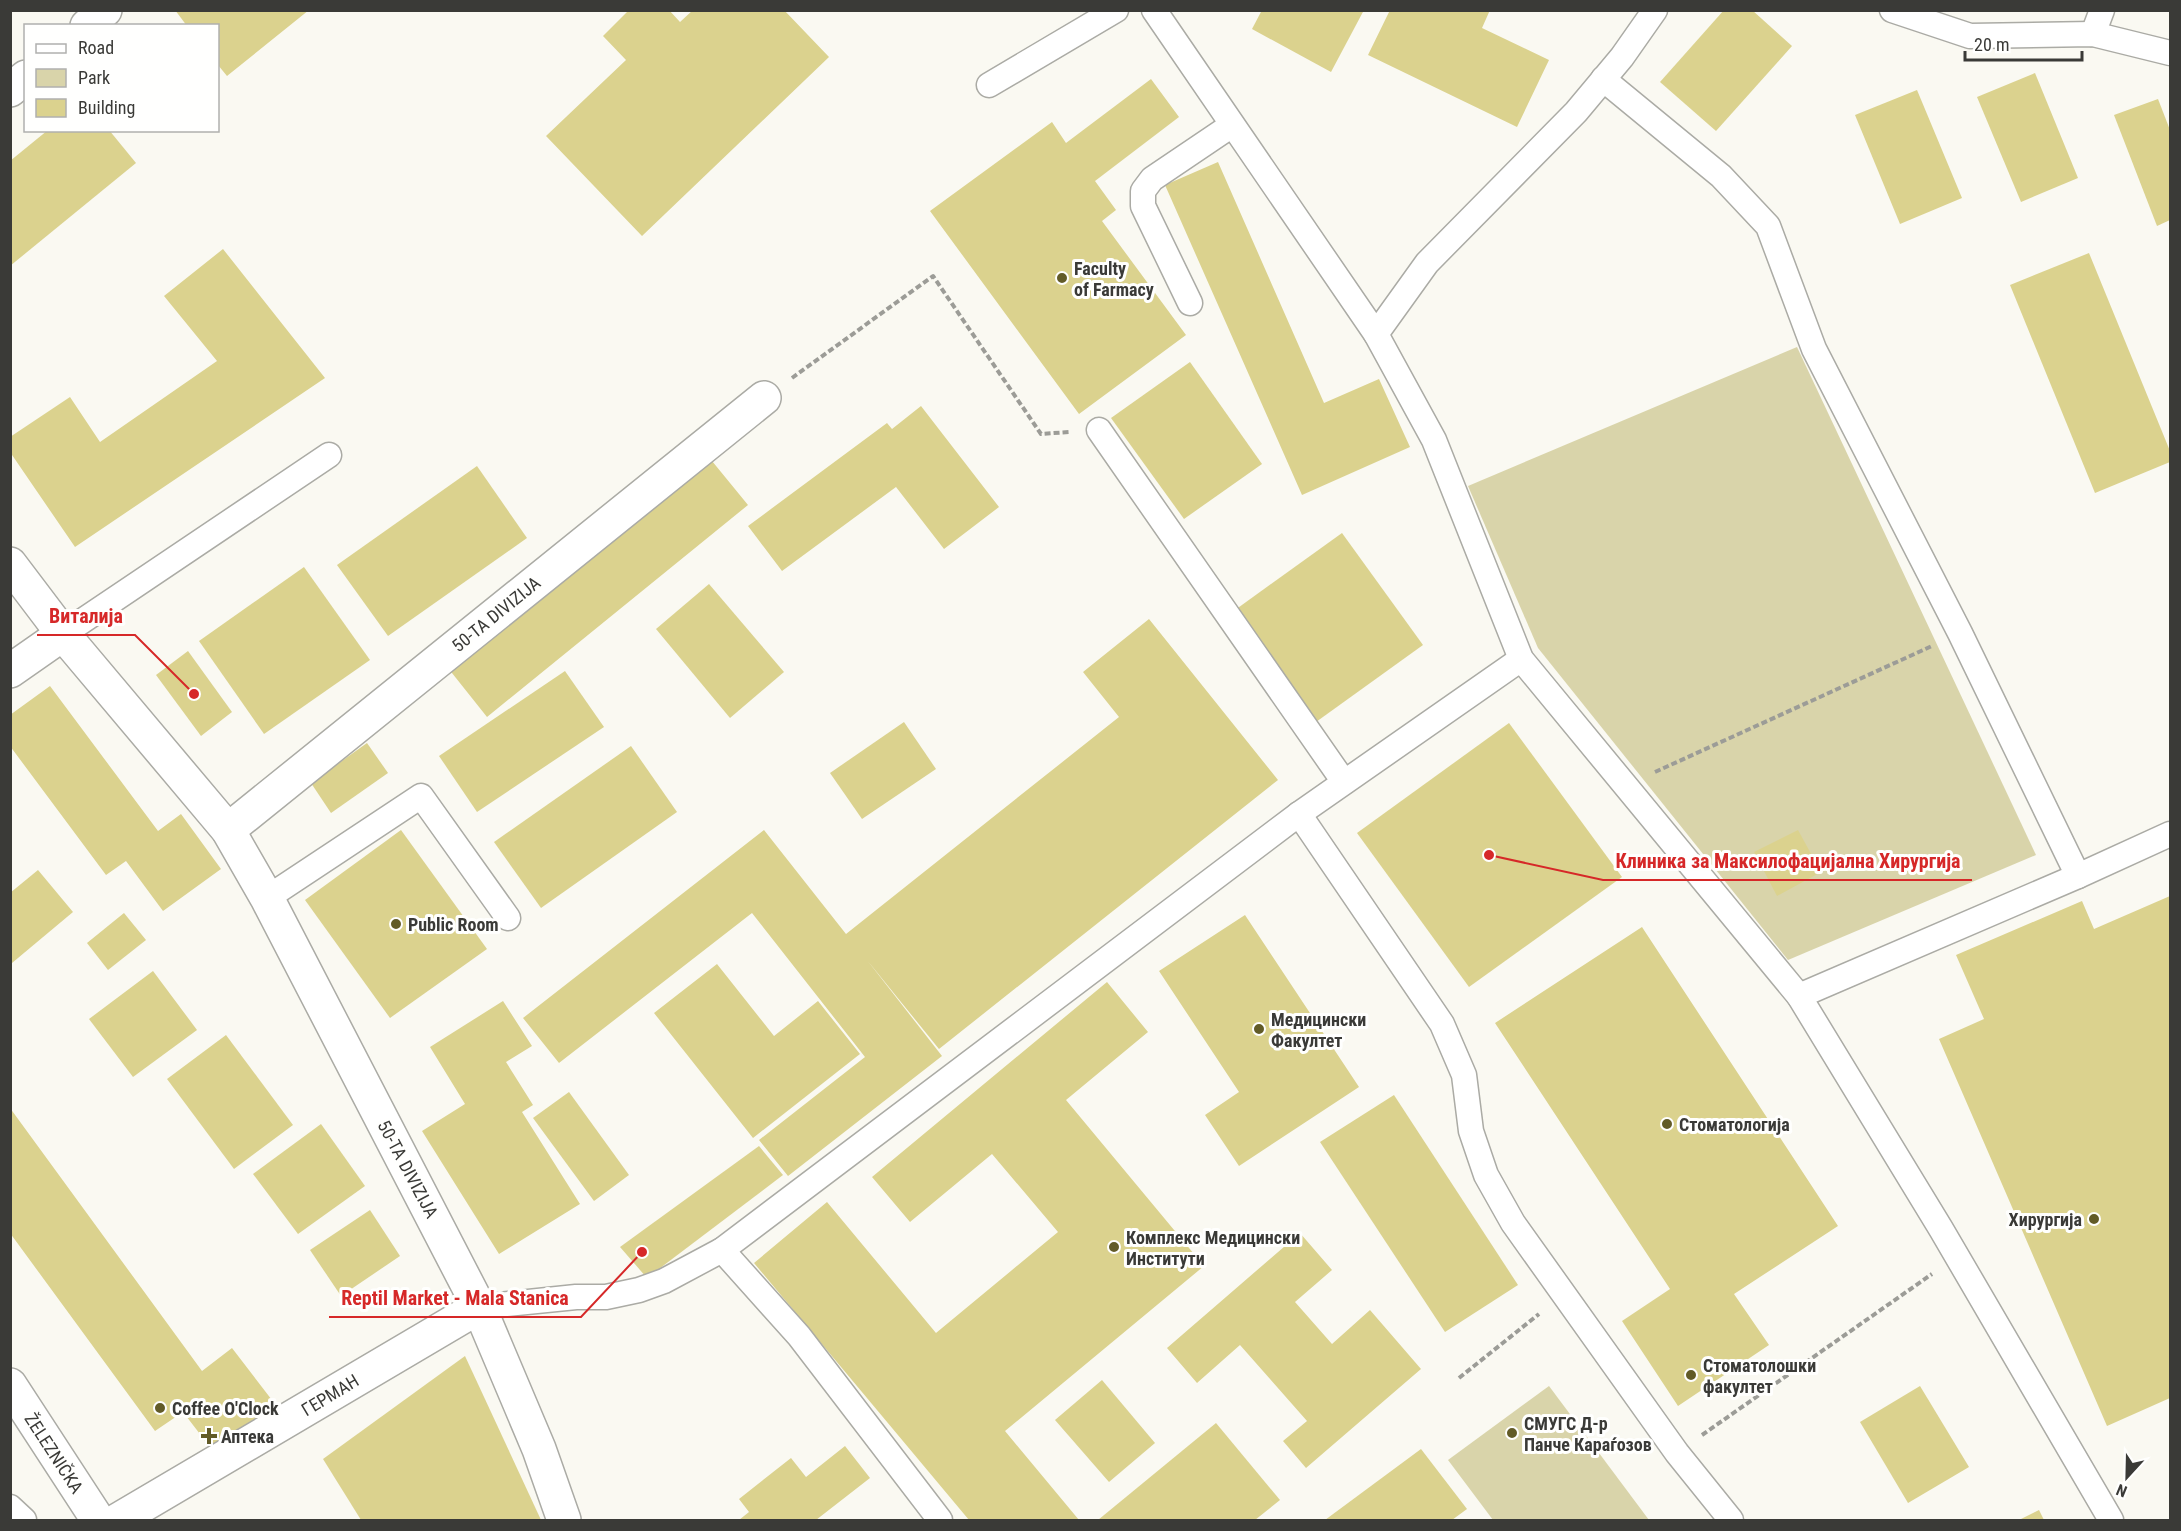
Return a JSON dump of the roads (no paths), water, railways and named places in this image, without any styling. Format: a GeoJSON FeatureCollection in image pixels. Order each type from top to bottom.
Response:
{"type":"FeatureCollection","features":[{"type":"Feature","properties":{"kind":"street"},"geometry":{"type":"LineString","coordinates":[[89,24],[105,10]]}},
{"type":"Feature","properties":{"kind":"street"},"geometry":{"type":"LineString","coordinates":[[10,90],[24,79]]}},
{"type":"Feature","properties":{"kind":"street","name":"50-TA DIVIZIJA"},"geometry":{"type":"LineString","coordinates":[[228,830],[764,398]]}},
{"type":"Feature","properties":{"kind":"street","name":"50-TA DIVIZIJA"},"geometry":{"type":"LineString","coordinates":[[10,564],[63,634],[228,830],[267,898],[479,1307],[539,1449],[564,1521]]}},
{"type":"Feature","properties":{"kind":"street"},"geometry":{"type":"LineString","coordinates":[[10,671],[63,634]]}},
{"type":"Feature","properties":{"kind":"street","name":"ГЕРМАН"},"geometry":{"type":"LineString","coordinates":[[118,1521],[479,1307]]}},
{"type":"Feature","properties":{"kind":"street","name":"ŽELEZNIČKA"},"geometry":{"type":"LineString","coordinates":[[10,1385],[98,1521]]}},
{"type":"Feature","properties":{"kind":"lane"},"geometry":{"type":"LineString","coordinates":[[989,85],[1116,10]]}},
{"type":"Feature","properties":{"kind":"lane"},"geometry":{"type":"LineString","coordinates":[[1154,10],[1376,334],[1434,440],[1521,659],[1799,996],[1957,1257],[2111,1521]]}},
{"type":"Feature","properties":{"kind":"lane"},"geometry":{"type":"LineString","coordinates":[[1892,10],[1970,36],[2093,34],[2170,53]]}},
{"type":"Feature","properties":{"kind":"lane"},"geometry":{"type":"LineString","coordinates":[[2093,34],[2102,10]]}},
{"type":"Feature","properties":{"kind":"lane"},"geometry":{"type":"LineString","coordinates":[[1376,334],[1427,263],[1576,112],[1603,79],[1649,13]]}},
{"type":"Feature","properties":{"kind":"lane"},"geometry":{"type":"LineString","coordinates":[[1603,79],[1721,176],[1768,225],[1814,349],[1960,633],[2078,876]]}},
{"type":"Feature","properties":{"kind":"lane"},"geometry":{"type":"LineString","coordinates":[[1190,303],[1143,206],[1143,191],[1152,179],[1232,125]]}},
{"type":"Feature","properties":{"kind":"lane"},"geometry":{"type":"LineString","coordinates":[[1099,430],[1344,782]]}},
{"type":"Feature","properties":{"kind":"lane"},"geometry":{"type":"LineString","coordinates":[[63,634],[329,455]]}},
{"type":"Feature","properties":{"kind":"lane"},"geometry":{"type":"LineString","coordinates":[[479,1307],[576,1297],[606,1297],[639,1290],[664,1281],[722,1250],[1299,814],[1521,659]]}},
{"type":"Feature","properties":{"kind":"lane"},"geometry":{"type":"LineString","coordinates":[[267,898],[422,796],[507,918]]}},
{"type":"Feature","properties":{"kind":"lane"},"geometry":{"type":"LineString","coordinates":[[1299,814],[1442,1024],[1464,1075],[1471,1131],[1486,1175],[1514,1223],[1677,1453],[1731,1521]]}},
{"type":"Feature","properties":{"kind":"lane"},"geometry":{"type":"LineString","coordinates":[[1799,996],[2170,834]]}},
{"type":"Feature","properties":{"kind":"lane"},"geometry":{"type":"LineString","coordinates":[[722,1250],[799,1336],[940,1521]]}},
{"type":"Feature","properties":{"kind":"lane"},"geometry":{"type":"LineString","coordinates":[[10,1507],[24,1521]]}},
{"type":"Feature","properties":{"kind":"place","name":"Faculty of Farmacy"},"geometry":{"type":"Point","coordinates":[1062,278]}},
{"type":"Feature","properties":{"kind":"place","name":"Виталија"},"geometry":{"type":"Point","coordinates":[194,694]}},
{"type":"Feature","properties":{"kind":"place","name":"Клиника за Максилофацијална Хирургија"},"geometry":{"type":"Point","coordinates":[1489,855]}},
{"type":"Feature","properties":{"kind":"place","name":"Public Room"},"geometry":{"type":"Point","coordinates":[396,924]}},
{"type":"Feature","properties":{"kind":"place","name":"Медицински Факултет"},"geometry":{"type":"Point","coordinates":[1259,1029]}},
{"type":"Feature","properties":{"kind":"place","name":"Стоматологија"},"geometry":{"type":"Point","coordinates":[1667,1124]}},
{"type":"Feature","properties":{"kind":"place","name":"Хирургија"},"geometry":{"type":"Point","coordinates":[2094,1219]}},
{"type":"Feature","properties":{"kind":"place","name":"Комплекс Медицински Институти"},"geometry":{"type":"Point","coordinates":[1114,1247]}},
{"type":"Feature","properties":{"kind":"place","name":"Reptil Market - Mala Stanica"},"geometry":{"type":"Point","coordinates":[642,1252]}},
{"type":"Feature","properties":{"kind":"place","name":"Стоматолошки факултет"},"geometry":{"type":"Point","coordinates":[1691,1375]}},
{"type":"Feature","properties":{"kind":"place","name":"Coffee O'Clock"},"geometry":{"type":"Point","coordinates":[160,1408]}},
{"type":"Feature","properties":{"kind":"place","name":"СМУГС Д-р Панче Караѓозов"},"geometry":{"type":"Point","coordinates":[1512,1433]}},
{"type":"Feature","properties":{"kind":"place","name":"Аптека"},"geometry":{"type":"Point","coordinates":[209,1436]}}]}
